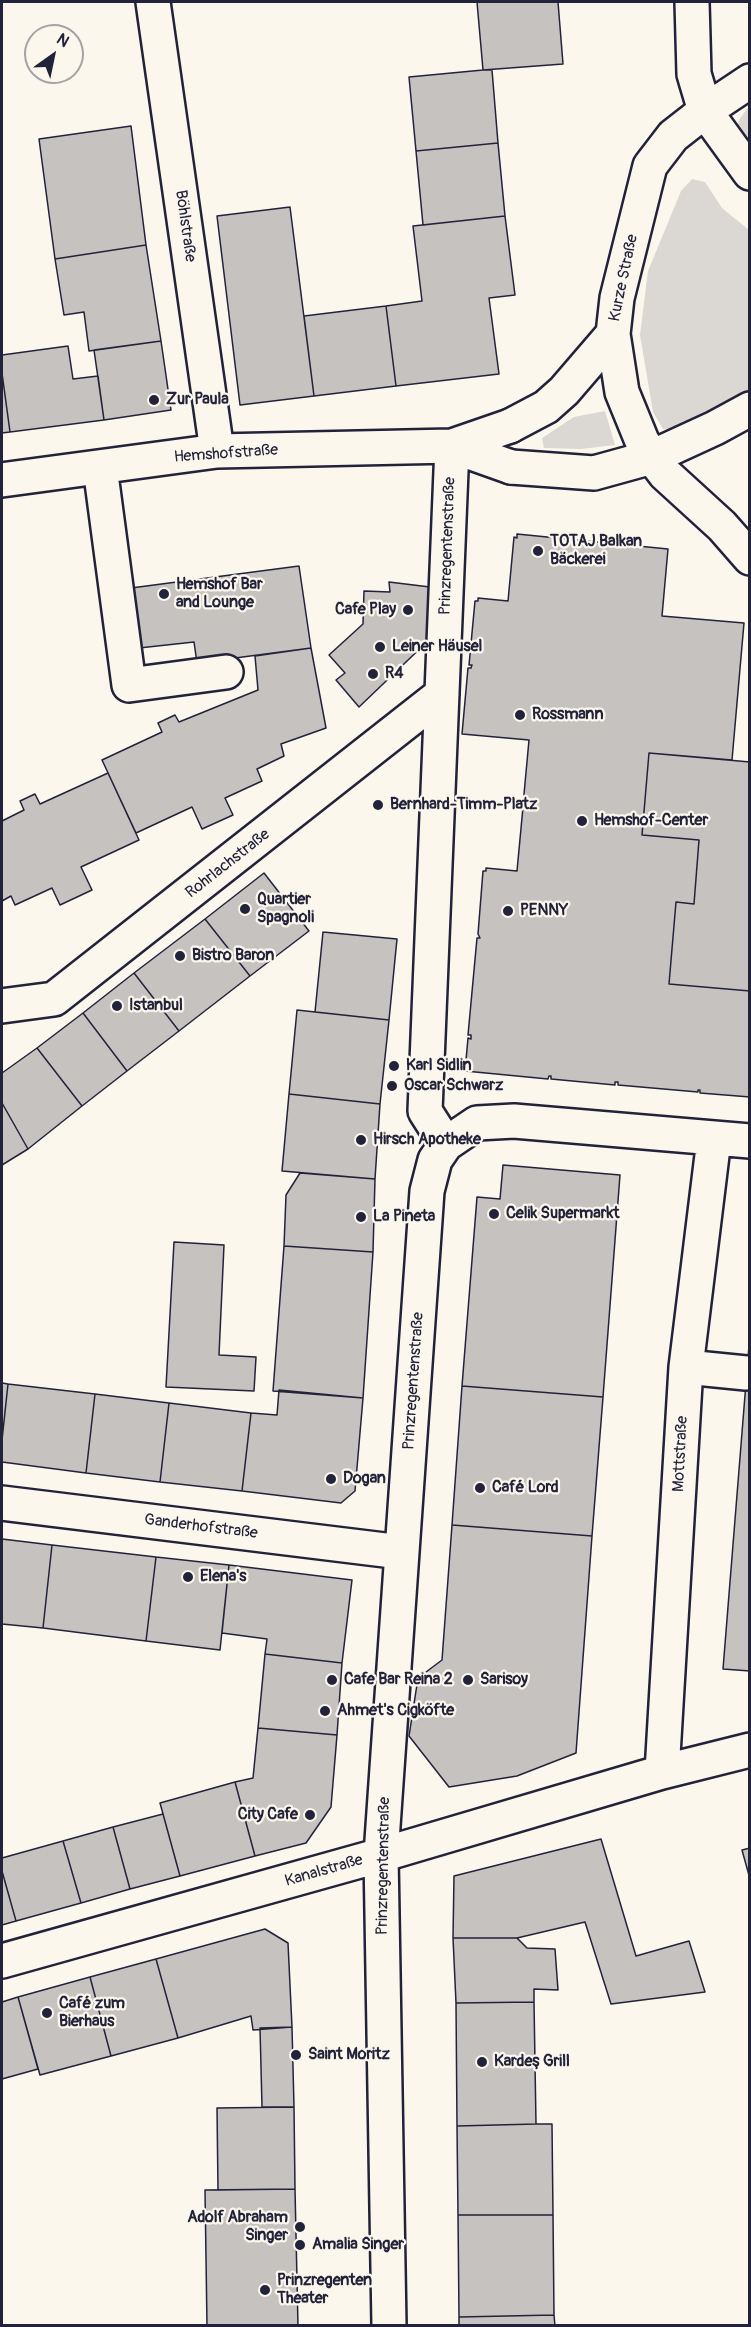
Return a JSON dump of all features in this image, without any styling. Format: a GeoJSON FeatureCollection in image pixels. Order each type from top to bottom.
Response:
{"type":"FeatureCollection","features":[{"type":"Feature","properties":{"kind":"street","name":"Böhlstraße"},"geometry":{"type":"LineString","coordinates":[[153,2],[217,451]]}},
{"type":"Feature","properties":{"kind":"street"},"geometry":{"type":"LineString","coordinates":[[692,2],[694,74],[705,111],[750,174]]}},
{"type":"Feature","properties":{"kind":"street"},"geometry":{"type":"LineString","coordinates":[[705,111],[750,81]]}},
{"type":"Feature","properties":{"kind":"street","name":"Kurze Straße"},"geometry":{"type":"LineString","coordinates":[[705,111],[674,136],[650,166],[617,298],[613,334],[622,392],[651,457],[664,474],[722,526],[750,558]]}},
{"type":"Feature","properties":{"kind":"street","name":"Hemshofstraße"},"geometry":{"type":"LineString","coordinates":[[2,480],[217,451],[452,446],[510,426],[546,407],[564,391],[613,334]]}},
{"type":"Feature","properties":{"kind":"street"},"geometry":{"type":"LineString","coordinates":[[651,457],[715,428],[750,409]]}},
{"type":"Feature","properties":{"kind":"street","name":"Hemshofstraße"},"geometry":{"type":"LineString","coordinates":[[452,446],[511,467],[594,473],[651,457]]}},
{"type":"Feature","properties":{"kind":"street","name":"Prinzregentenstraße"},"geometry":{"type":"LineString","coordinates":[[389,2325],[381,1855],[428,1191],[435,1160],[446,1144],[425,1111],[452,446]]}},
{"type":"Feature","properties":{"kind":"street"},"geometry":{"type":"LineString","coordinates":[[100,467],[129,685],[226,672]]}},
{"type":"Feature","properties":{"kind":"street","name":"Rohrlachstraße"},"geometry":{"type":"LineString","coordinates":[[2,1006],[54,999],[442,694]]}},
{"type":"Feature","properties":{"kind":"street"},"geometry":{"type":"LineString","coordinates":[[446,1144],[477,1124],[514,1121],[750,1141]]}},
{"type":"Feature","properties":{"kind":"street","name":"Mottstraße"},"geometry":{"type":"LineString","coordinates":[[662,1772],[686,1368],[714,1139]]}},
{"type":"Feature","properties":{"kind":"street"},"geometry":{"type":"LineString","coordinates":[[686,1368],[746,1373]]}},
{"type":"Feature","properties":{"kind":"street","name":"Ganderhofstraße"},"geometry":{"type":"LineString","coordinates":[[2,1503],[401,1552]]}},
{"type":"Feature","properties":{"kind":"street","name":"Kanalstraße"},"geometry":{"type":"LineString","coordinates":[[2,1961],[381,1855],[662,1772],[750,1750]]}},
{"type":"Feature","properties":{"kind":"shaded area"},"geometry":{"type":"Polygon","coordinates":[[[749,106],[749,151],[736,133],[739,120],[749,106]]]}},
{"type":"Feature","properties":{"kind":"shaded area"},"geometry":{"type":"Polygon","coordinates":[[[692,179],[705,182],[722,208],[749,230],[749,389],[727,405],[677,429],[663,429],[653,412],[640,335],[648,271],[681,191],[692,179]]]}},
{"type":"Feature","properties":{"kind":"shaded area"},"geometry":{"type":"Polygon","coordinates":[[[605,411],[615,445],[581,449],[544,448],[542,438],[574,417],[605,411]]]}},
{"type":"Feature","properties":{"kind":"building"},"geometry":{"type":"Polygon","coordinates":[[[477,2],[558,2],[563,64],[483,70],[477,2]]]}},
{"type":"Feature","properties":{"kind":"building"},"geometry":{"type":"Polygon","coordinates":[[[492,70],[498,143],[416,151],[409,77],[492,70]]]}},
{"type":"Feature","properties":{"kind":"building"},"geometry":{"type":"Polygon","coordinates":[[[131,126],[146,245],[55,259],[39,139],[131,126]]]}},
{"type":"Feature","properties":{"kind":"building"},"geometry":{"type":"Polygon","coordinates":[[[498,143],[505,216],[423,225],[416,151],[498,143]]]}},
{"type":"Feature","properties":{"kind":"building"},"geometry":{"type":"Polygon","coordinates":[[[290,207],[314,396],[240,405],[217,216],[290,207]]]}},
{"type":"Feature","properties":{"kind":"building"},"geometry":{"type":"Polygon","coordinates":[[[505,216],[515,295],[489,298],[499,374],[396,386],[386,306],[422,301],[413,226],[505,216]]]}},
{"type":"Feature","properties":{"kind":"building"},"geometry":{"type":"Polygon","coordinates":[[[146,245],[161,341],[89,351],[84,312],[64,315],[55,259],[146,245]]]}},
{"type":"Feature","properties":{"kind":"building"},"geometry":{"type":"Polygon","coordinates":[[[386,306],[396,386],[314,396],[304,316],[386,306]]]}},
{"type":"Feature","properties":{"kind":"building"},"geometry":{"type":"Polygon","coordinates":[[[161,341],[171,410],[104,420],[94,350],[161,341]]]}},
{"type":"Feature","properties":{"kind":"building"},"geometry":{"type":"Polygon","coordinates":[[[68,346],[73,379],[98,376],[104,420],[10,432],[2,373],[2,355],[68,346]]]}},
{"type":"Feature","properties":{"kind":"building"},"geometry":{"type":"Polygon","coordinates":[[[2,373],[10,432],[2,433],[2,373]]]}},
{"type":"Feature","properties":{"kind":"building","name":"Hemshof-Center"},"geometry":{"type":"Polygon","coordinates":[[[517,534],[668,549],[662,616],[744,623],[732,760],[649,753],[642,835],[699,840],[694,904],[676,902],[669,984],[750,991],[750,1097],[700,1093],[700,1090],[698,1092],[618,1085],[618,1082],[615,1082],[615,1085],[551,1079],[551,1076],[548,1079],[465,1071],[468,1038],[471,1039],[471,1035],[468,1035],[477,938],[480,938],[478,934],[483,871],[486,871],[486,868],[517,871],[523,807],[526,808],[526,805],[523,805],[529,740],[462,734],[468,668],[472,665],[469,665],[475,601],[478,601],[478,598],[508,601],[514,537],[517,538],[517,534]]]}},
{"type":"Feature","properties":{"kind":"building"},"geometry":{"type":"Polygon","coordinates":[[[299,566],[311,648],[197,663],[194,642],[139,648],[131,588],[299,566]]]}},
{"type":"Feature","properties":{"kind":"building","name":"Leiner Häusel"},"geometry":{"type":"Polygon","coordinates":[[[389,582],[430,587],[430,639],[359,707],[336,680],[345,673],[329,655],[363,624],[364,591],[390,592],[389,582]]]}},
{"type":"Feature","properties":{"kind":"building"},"geometry":{"type":"Polygon","coordinates":[[[311,648],[326,728],[281,744],[284,756],[257,769],[262,781],[225,798],[233,815],[202,829],[192,807],[136,833],[102,760],[162,732],[158,723],[175,715],[179,722],[258,690],[255,656],[311,648]]]}},
{"type":"Feature","properties":{"kind":"building","name":"Hemshof-Center"},"geometry":{"type":"Polygon","coordinates":[[[649,753],[750,762],[750,991],[669,984],[676,902],[694,904],[699,840],[642,835],[649,753]]]}},
{"type":"Feature","properties":{"kind":"building"},"geometry":{"type":"Polygon","coordinates":[[[108,773],[139,840],[81,867],[92,890],[60,905],[52,888],[15,905],[11,896],[2,901],[2,821],[24,810],[20,801],[35,794],[40,804],[108,773]]]}},
{"type":"Feature","properties":{"kind":"building"},"geometry":{"type":"Polygon","coordinates":[[[264,873],[309,931],[250,976],[205,919],[264,873]]]}},
{"type":"Feature","properties":{"kind":"building"},"geometry":{"type":"Polygon","coordinates":[[[205,919],[250,976],[179,1031],[134,973],[205,919]]]}},
{"type":"Feature","properties":{"kind":"building"},"geometry":{"type":"Polygon","coordinates":[[[323,932],[397,939],[389,1020],[315,1012],[323,932]]]}},
{"type":"Feature","properties":{"kind":"building"},"geometry":{"type":"Polygon","coordinates":[[[134,973],[179,1031],[127,1071],[83,1013],[134,973]]]}},
{"type":"Feature","properties":{"kind":"building"},"geometry":{"type":"Polygon","coordinates":[[[297,1010],[389,1020],[380,1104],[289,1094],[297,1010]]]}},
{"type":"Feature","properties":{"kind":"building"},"geometry":{"type":"Polygon","coordinates":[[[83,1013],[127,1071],[82,1106],[37,1048],[83,1013]]]}},
{"type":"Feature","properties":{"kind":"building"},"geometry":{"type":"Polygon","coordinates":[[[37,1048],[82,1106],[28,1149],[2,1103],[2,1073],[37,1048]]]}},
{"type":"Feature","properties":{"kind":"building"},"geometry":{"type":"Polygon","coordinates":[[[289,1094],[380,1104],[375,1179],[282,1171],[289,1094]]]}},
{"type":"Feature","properties":{"kind":"building"},"geometry":{"type":"Polygon","coordinates":[[[2,1103],[28,1149],[2,1165],[2,1103]]]}},
{"type":"Feature","properties":{"kind":"building"},"geometry":{"type":"Polygon","coordinates":[[[503,1165],[620,1175],[603,1397],[462,1386],[477,1197],[500,1199],[503,1165]]]}},
{"type":"Feature","properties":{"kind":"building"},"geometry":{"type":"Polygon","coordinates":[[[300,1173],[375,1179],[373,1252],[284,1246],[286,1195],[300,1173]]]}},
{"type":"Feature","properties":{"kind":"building"},"geometry":{"type":"Polygon","coordinates":[[[174,1242],[224,1245],[219,1355],[256,1357],[254,1391],[166,1387],[174,1242]]]}},
{"type":"Feature","properties":{"kind":"building"},"geometry":{"type":"Polygon","coordinates":[[[284,1246],[373,1252],[363,1398],[273,1391],[284,1246]]]}},
{"type":"Feature","properties":{"kind":"building"},"geometry":{"type":"Polygon","coordinates":[[[750,1333],[750,1671],[723,1669],[750,1333]]]}},
{"type":"Feature","properties":{"kind":"building"},"geometry":{"type":"Polygon","coordinates":[[[2,1383],[8,1384],[2,1440],[2,1383]]]}},
{"type":"Feature","properties":{"kind":"building"},"geometry":{"type":"Polygon","coordinates":[[[8,1384],[95,1394],[86,1473],[2,1462],[8,1384]]]}},
{"type":"Feature","properties":{"kind":"building"},"geometry":{"type":"Polygon","coordinates":[[[462,1386],[603,1397],[592,1536],[452,1525],[462,1386]]]}},
{"type":"Feature","properties":{"kind":"building"},"geometry":{"type":"Polygon","coordinates":[[[279,1390],[363,1398],[355,1491],[341,1503],[242,1491],[251,1413],[277,1415],[279,1390]]]}},
{"type":"Feature","properties":{"kind":"building"},"geometry":{"type":"Polygon","coordinates":[[[95,1394],[169,1403],[160,1482],[86,1473],[95,1394]]]}},
{"type":"Feature","properties":{"kind":"building"},"geometry":{"type":"Polygon","coordinates":[[[169,1403],[251,1413],[242,1491],[160,1482],[169,1403]]]}},
{"type":"Feature","properties":{"kind":"building"},"geometry":{"type":"Polygon","coordinates":[[[452,1525],[592,1536],[576,1753],[517,1776],[449,1787],[409,1736],[418,1678],[442,1660],[452,1525]]]}},
{"type":"Feature","properties":{"kind":"building"},"geometry":{"type":"Polygon","coordinates":[[[2,1539],[52,1545],[43,1628],[2,1624],[2,1539]]]}},
{"type":"Feature","properties":{"kind":"building"},"geometry":{"type":"Polygon","coordinates":[[[52,1545],[156,1557],[146,1641],[43,1628],[52,1545]]]}},
{"type":"Feature","properties":{"kind":"building"},"geometry":{"type":"Polygon","coordinates":[[[156,1557],[229,1565],[220,1650],[146,1641],[156,1557]]]}},
{"type":"Feature","properties":{"kind":"building"},"geometry":{"type":"Polygon","coordinates":[[[229,1565],[352,1580],[342,1663],[265,1654],[267,1639],[222,1633],[229,1565]]]}},
{"type":"Feature","properties":{"kind":"building"},"geometry":{"type":"Polygon","coordinates":[[[265,1654],[342,1663],[337,1735],[258,1728],[265,1654]]]}},
{"type":"Feature","properties":{"kind":"building"},"geometry":{"type":"Polygon","coordinates":[[[258,1728],[337,1735],[331,1807],[306,1843],[255,1856],[235,1782],[253,1778],[258,1728]]]}},
{"type":"Feature","properties":{"kind":"building"},"geometry":{"type":"Polygon","coordinates":[[[235,1782],[255,1856],[180,1876],[160,1803],[235,1782]]]}},
{"type":"Feature","properties":{"kind":"building"},"geometry":{"type":"Polygon","coordinates":[[[163,1814],[180,1876],[130,1889],[113,1827],[163,1814]]]}},
{"type":"Feature","properties":{"kind":"building"},"geometry":{"type":"Polygon","coordinates":[[[113,1827],[130,1889],[81,1903],[63,1841],[113,1827]]]}},
{"type":"Feature","properties":{"kind":"building"},"geometry":{"type":"Polygon","coordinates":[[[601,1839],[636,1956],[689,1941],[705,1992],[611,2004],[585,1922],[517,1938],[453,1938],[454,1876],[601,1839]]]}},
{"type":"Feature","properties":{"kind":"building"},"geometry":{"type":"Polygon","coordinates":[[[63,1841],[81,1903],[16,1921],[2,1871],[2,1858],[63,1841]]]}},
{"type":"Feature","properties":{"kind":"building"},"geometry":{"type":"Polygon","coordinates":[[[750,1848],[750,1879],[742,1850],[750,1848]]]}},
{"type":"Feature","properties":{"kind":"building"},"geometry":{"type":"Polygon","coordinates":[[[2,1871],[16,1921],[2,1925],[2,1871]]]}},
{"type":"Feature","properties":{"kind":"building"},"geometry":{"type":"Polygon","coordinates":[[[265,1929],[288,1943],[292,2027],[253,2030],[251,2016],[178,2038],[156,1959],[265,1929]]]}},
{"type":"Feature","properties":{"kind":"building"},"geometry":{"type":"Polygon","coordinates":[[[453,1938],[517,1938],[527,1948],[555,1949],[558,1990],[534,1989],[534,2002],[456,2003],[453,1938]]]}},
{"type":"Feature","properties":{"kind":"building"},"geometry":{"type":"Polygon","coordinates":[[[156,1959],[178,2038],[111,2056],[90,1977],[156,1959]]]}},
{"type":"Feature","properties":{"kind":"building"},"geometry":{"type":"Polygon","coordinates":[[[90,1977],[111,2056],[40,2075],[18,1997],[90,1977]]]}},
{"type":"Feature","properties":{"kind":"building"},"geometry":{"type":"Polygon","coordinates":[[[18,1997],[38,2069],[2,2079],[2,2002],[18,1997]]]}},
{"type":"Feature","properties":{"kind":"building"},"geometry":{"type":"Polygon","coordinates":[[[534,2002],[536,2124],[457,2126],[456,2003],[534,2002]]]}},
{"type":"Feature","properties":{"kind":"building"},"geometry":{"type":"Polygon","coordinates":[[[292,2027],[294,2107],[262,2107],[260,2028],[292,2027]]]}},
{"type":"Feature","properties":{"kind":"building"},"geometry":{"type":"Polygon","coordinates":[[[294,2107],[295,2189],[218,2190],[217,2108],[294,2107]]]}},
{"type":"Feature","properties":{"kind":"building"},"geometry":{"type":"Polygon","coordinates":[[[552,2124],[553,2215],[458,2215],[457,2126],[552,2124]]]}},
{"type":"Feature","properties":{"kind":"building"},"geometry":{"type":"Polygon","coordinates":[[[295,2189],[298,2326],[207,2326],[205,2190],[295,2189]]]}},
{"type":"Feature","properties":{"kind":"building"},"geometry":{"type":"Polygon","coordinates":[[[458,2215],[553,2215],[554,2315],[459,2317],[458,2215]]]}},
{"type":"Feature","properties":{"kind":"building"},"geometry":{"type":"Polygon","coordinates":[[[554,2315],[555,2326],[459,2326],[459,2317],[554,2315]]]}},
{"type":"Feature","properties":{"kind":"place","name":"Zur Paula"},"geometry":{"type":"Point","coordinates":[154,400]}},
{"type":"Feature","properties":{"kind":"place","name":"TOTAJ Balkan Bäckerei"},"geometry":{"type":"Point","coordinates":[538,551]}},
{"type":"Feature","properties":{"kind":"place","name":"Hemshof Bar and Lounge"},"geometry":{"type":"Point","coordinates":[164,594]}},
{"type":"Feature","properties":{"kind":"place","name":"Cafe Play"},"geometry":{"type":"Point","coordinates":[408,610]}},
{"type":"Feature","properties":{"kind":"place","name":"Leiner Häusel"},"geometry":{"type":"Point","coordinates":[380,647]}},
{"type":"Feature","properties":{"kind":"place","name":"R4"},"geometry":{"type":"Point","coordinates":[373,674]}},
{"type":"Feature","properties":{"kind":"place","name":"Rossmann"},"geometry":{"type":"Point","coordinates":[520,715]}},
{"type":"Feature","properties":{"kind":"place","name":"Bernhard-Timm-Platz"},"geometry":{"type":"Point","coordinates":[378,805]}},
{"type":"Feature","properties":{"kind":"place","name":"Hemshof-Center"},"geometry":{"type":"Point","coordinates":[582,821]}},
{"type":"Feature","properties":{"kind":"place","name":"Quartier Spagnoli"},"geometry":{"type":"Point","coordinates":[245,909]}},
{"type":"Feature","properties":{"kind":"place","name":"PENNY"},"geometry":{"type":"Point","coordinates":[508,911]}},
{"type":"Feature","properties":{"kind":"place","name":"Bistro Baron"},"geometry":{"type":"Point","coordinates":[180,956]}},
{"type":"Feature","properties":{"kind":"place","name":"Istanbul"},"geometry":{"type":"Point","coordinates":[117,1006]}},
{"type":"Feature","properties":{"kind":"place","name":"Karl Sidlin"},"geometry":{"type":"Point","coordinates":[394,1066]}},
{"type":"Feature","properties":{"kind":"place","name":"Oscar Schwarz"},"geometry":{"type":"Point","coordinates":[392,1086]}},
{"type":"Feature","properties":{"kind":"place","name":"Hirsch Apotheke"},"geometry":{"type":"Point","coordinates":[361,1140]}},
{"type":"Feature","properties":{"kind":"place","name":"Celik Supermarkt"},"geometry":{"type":"Point","coordinates":[494,1214]}},
{"type":"Feature","properties":{"kind":"place","name":"La Pineta"},"geometry":{"type":"Point","coordinates":[361,1217]}},
{"type":"Feature","properties":{"kind":"place","name":"Dogan"},"geometry":{"type":"Point","coordinates":[331,1479]}},
{"type":"Feature","properties":{"kind":"place","name":"Café Lord"},"geometry":{"type":"Point","coordinates":[480,1488]}},
{"type":"Feature","properties":{"kind":"place","name":"Elena's"},"geometry":{"type":"Point","coordinates":[188,1577]}},
{"type":"Feature","properties":{"kind":"place","name":"Cafe Bar Reina 2"},"geometry":{"type":"Point","coordinates":[332,1680]}},
{"type":"Feature","properties":{"kind":"place","name":"Sarisoy"},"geometry":{"type":"Point","coordinates":[468,1680]}},
{"type":"Feature","properties":{"kind":"place","name":"Ahmet's Cigköfte"},"geometry":{"type":"Point","coordinates":[325,1711]}},
{"type":"Feature","properties":{"kind":"place","name":"City Cafe"},"geometry":{"type":"Point","coordinates":[310,1815]}},
{"type":"Feature","properties":{"kind":"place","name":"Café zum Bierhaus"},"geometry":{"type":"Point","coordinates":[47,2013]}},
{"type":"Feature","properties":{"kind":"place","name":"Saint Moritz"},"geometry":{"type":"Point","coordinates":[296,2055]}},
{"type":"Feature","properties":{"kind":"place","name":"Kardeş Grill"},"geometry":{"type":"Point","coordinates":[482,2062]}},
{"type":"Feature","properties":{"kind":"place","name":"Adolf Abraham Singer"},"geometry":{"type":"Point","coordinates":[300,2227]}},
{"type":"Feature","properties":{"kind":"place","name":"Amalia Singer"},"geometry":{"type":"Point","coordinates":[300,2245]}},
{"type":"Feature","properties":{"kind":"place","name":"Prinzregenten Theater"},"geometry":{"type":"Point","coordinates":[265,2290]}}]}
